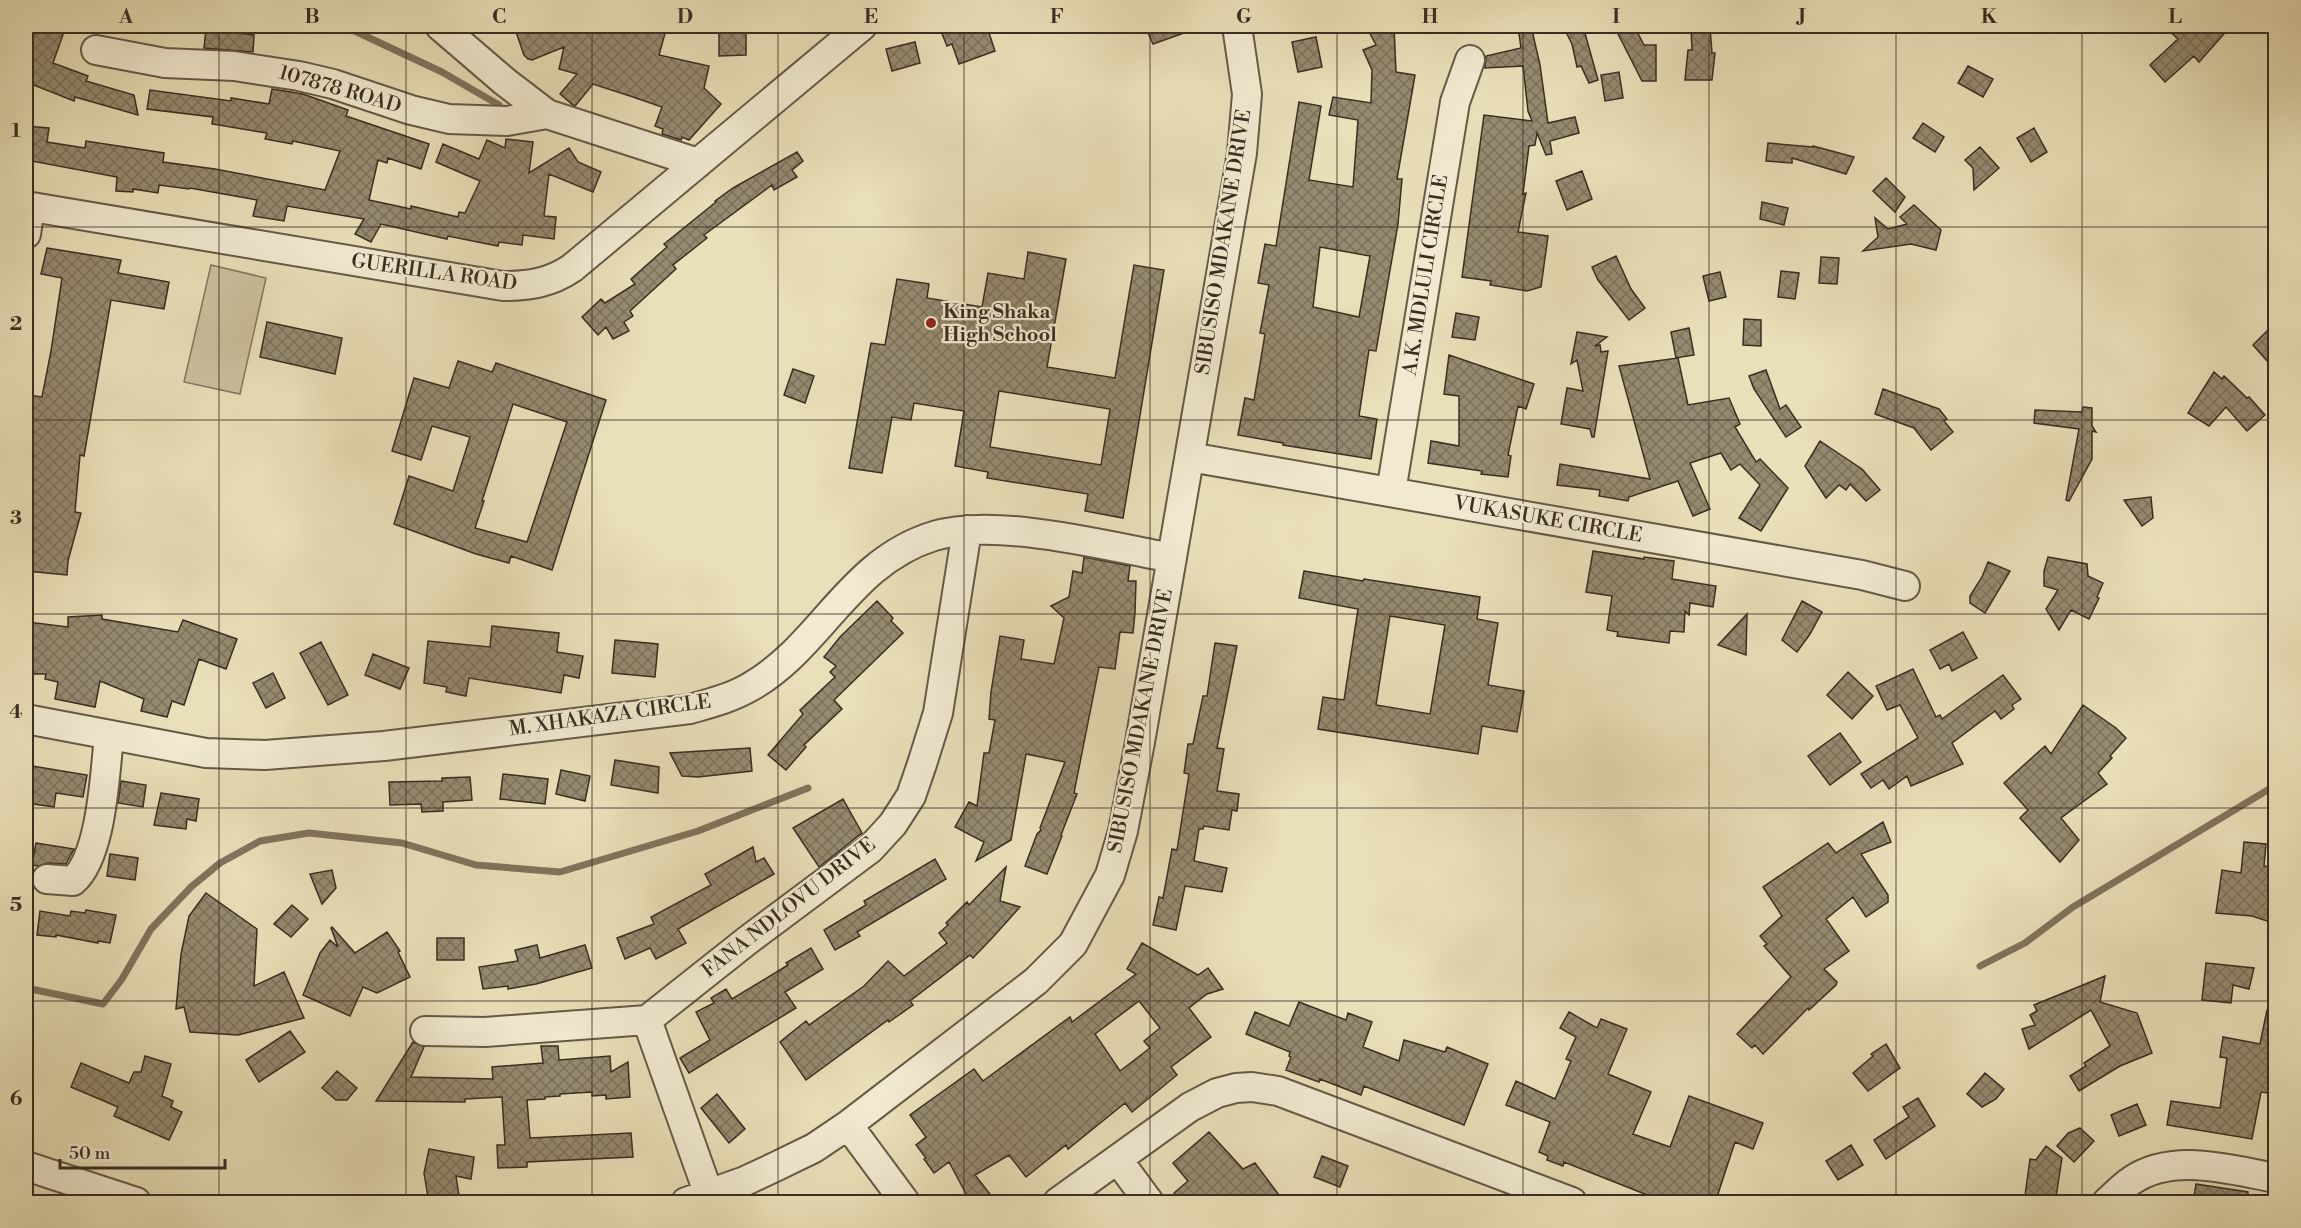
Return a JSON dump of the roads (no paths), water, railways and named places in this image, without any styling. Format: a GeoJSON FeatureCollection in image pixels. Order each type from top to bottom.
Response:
{"type":"FeatureCollection","features":[{"type":"Feature","properties":{"kind":"street"},"geometry":{"type":"LineString","coordinates":[[440,26],[504,81],[547,114],[698,164]]}},
{"type":"Feature","properties":{"kind":"street","name":"GUERILLA ROAD"},"geometry":{"type":"LineString","coordinates":[[27,216],[503,286],[525,286],[559,277],[862,26]]}},
{"type":"Feature","properties":{"kind":"street","name":"SIBUSISO MDAKANE DRIVE"},"geometry":{"type":"LineString","coordinates":[[697,1199],[814,1148],[848,1125],[1036,981],[1073,944],[1110,875],[1123,831],[1242,153],[1247,94],[1237,26]]}},
{"type":"Feature","properties":{"kind":"street","name":"107878 ROAD"},"geometry":{"type":"LineString","coordinates":[[96,50],[165,63],[234,66],[299,76],[333,84],[411,110],[449,119],[507,121],[547,114]]}},
{"type":"Feature","properties":{"kind":"street","name":"A.K. MDLULI CIRCLE"},"geometry":{"type":"LineString","coordinates":[[1391,492],[1455,102],[1470,60]]}},
{"type":"Feature","properties":{"kind":"street","name":"VUKASUKE CIRCLE"},"geometry":{"type":"LineString","coordinates":[[1190,457],[1862,575],[1905,586]]}},
{"type":"Feature","properties":{"kind":"street","name":"M. XHAKAZA CIRCLE"},"geometry":{"type":"LineString","coordinates":[[26,719],[206,753],[265,755],[384,746],[690,709],[720,701],[741,692],[777,668],[855,584],[883,561],[909,546],[934,536],[967,530],[1025,532],[1172,558]]}},
{"type":"Feature","properties":{"kind":"street","name":"FANA NDLOVU DRIVE"},"geometry":{"type":"LineString","coordinates":[[647,1020],[748,940],[870,849],[892,824],[911,796],[938,713],[967,530]]}},
{"type":"Feature","properties":{"kind":"street"},"geometry":{"type":"LineString","coordinates":[[47,879],[73,881],[84,867],[98,826],[109,736]]}},
{"type":"Feature","properties":{"kind":"street"},"geometry":{"type":"LineString","coordinates":[[425,1031],[484,1032],[647,1020],[697,1199]]}},
{"type":"Feature","properties":{"kind":"street"},"geometry":{"type":"LineString","coordinates":[[1058,1203],[1190,1107],[1217,1093],[1252,1087],[1278,1091],[1572,1203]]}},
{"type":"Feature","properties":{"kind":"street"},"geometry":{"type":"LineString","coordinates":[[848,1125],[905,1203]]}},
{"type":"Feature","properties":{"kind":"street"},"geometry":{"type":"LineString","coordinates":[[1118,1160],[1149,1203]]}},
{"type":"Feature","properties":{"kind":"street"},"geometry":{"type":"LineString","coordinates":[[2108,1203],[2132,1180],[2176,1166],[2197,1165],[2276,1178]]}},
{"type":"Feature","properties":{"kind":"street"},"geometry":{"type":"LineString","coordinates":[[26,1166],[136,1203]]}},
{"type":"Feature","properties":{"kind":"waterway"},"geometry":{"type":"LineString","coordinates":[[344,26],[442,72],[499,105]]}},
{"type":"Feature","properties":{"kind":"waterway"},"geometry":{"type":"LineString","coordinates":[[1980,966],[2025,943],[2073,907],[2276,785]]}},
{"type":"Feature","properties":{"kind":"waterway"},"geometry":{"type":"LineString","coordinates":[[26,988],[103,1004],[122,979],[151,929],[191,887],[220,863],[260,841],[309,833],[402,843],[476,865],[560,872],[698,831],[808,788]]}},
{"type":"Feature","properties":{"kind":"place","name":"King Shaka High School"},"geometry":{"type":"Point","coordinates":[931,323]}}]}
